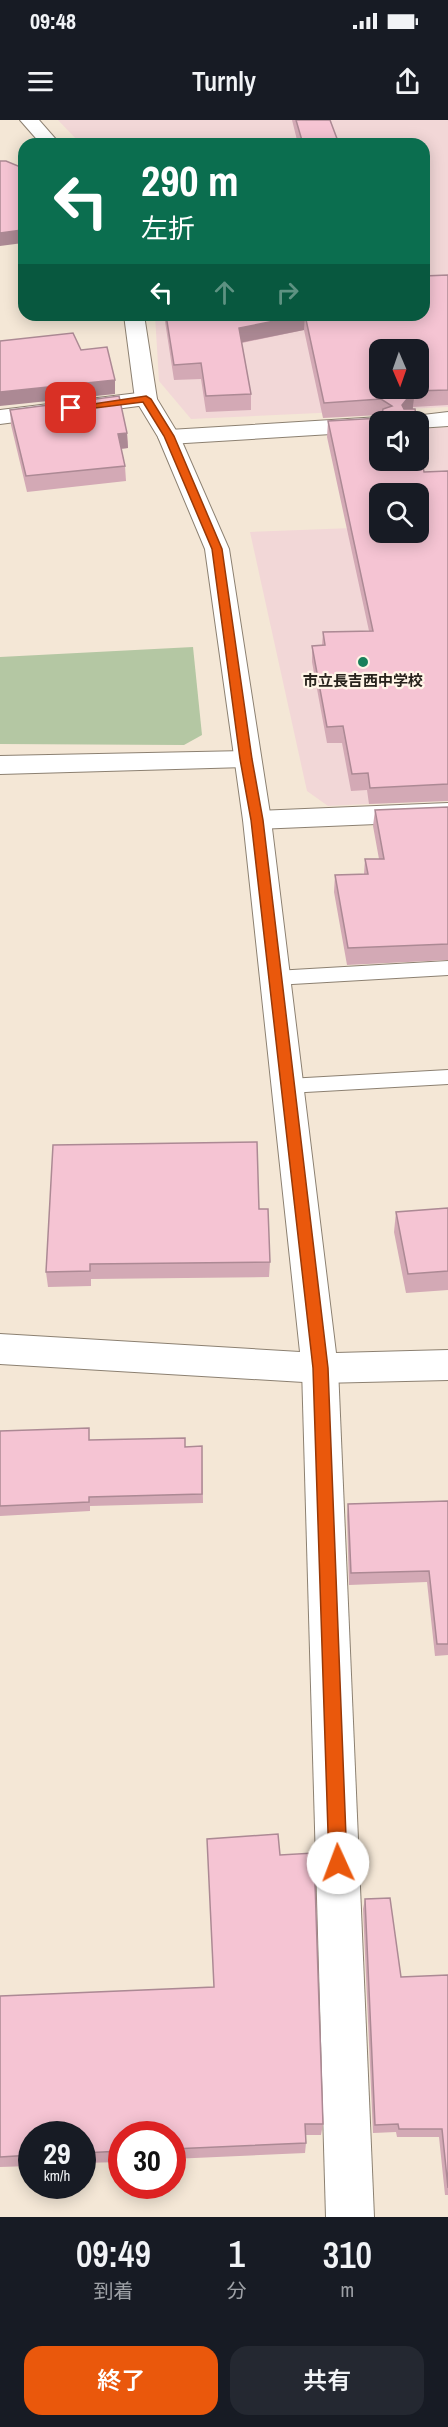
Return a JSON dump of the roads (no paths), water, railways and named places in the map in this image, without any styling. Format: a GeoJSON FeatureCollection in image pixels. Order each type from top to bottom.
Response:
{"type":"FeatureCollection","features":[{"type":"Feature","properties":{"kind":"street"},"geometry":{"type":"LineString","coordinates":[[29,120],[46,138]]}},
{"type":"Feature","properties":{"kind":"street"},"geometry":{"type":"LineString","coordinates":[[135,321],[146,399],[169,436],[217,549],[246,759],[257,820],[320,1368],[350,2217]]}},
{"type":"Feature","properties":{"kind":"street"},"geometry":{"type":"LineString","coordinates":[[0,417],[146,399]]}},
{"type":"Feature","properties":{"kind":"street"},"geometry":{"type":"LineString","coordinates":[[429,421],[448,419]]}},
{"type":"Feature","properties":{"kind":"street"},"geometry":{"type":"LineString","coordinates":[[169,436],[369,425]]}},
{"type":"Feature","properties":{"kind":"street"},"geometry":{"type":"LineString","coordinates":[[0,765],[246,759]]}},
{"type":"Feature","properties":{"kind":"street"},"geometry":{"type":"LineString","coordinates":[[257,820],[448,812]]}},
{"type":"Feature","properties":{"kind":"street"},"geometry":{"type":"LineString","coordinates":[[0,1349],[320,1368],[448,1365]]}},
{"type":"Feature","properties":{"kind":"lane"},"geometry":{"type":"LineString","coordinates":[[275,978],[448,968]]}},
{"type":"Feature","properties":{"kind":"lane"},"geometry":{"type":"LineString","coordinates":[[288,1086],[448,1077]]}},
{"type":"Feature","properties":{"kind":"place","name":"市立長吉西中学校"},"geometry":{"type":"Point","coordinates":[363,662]}}]}
